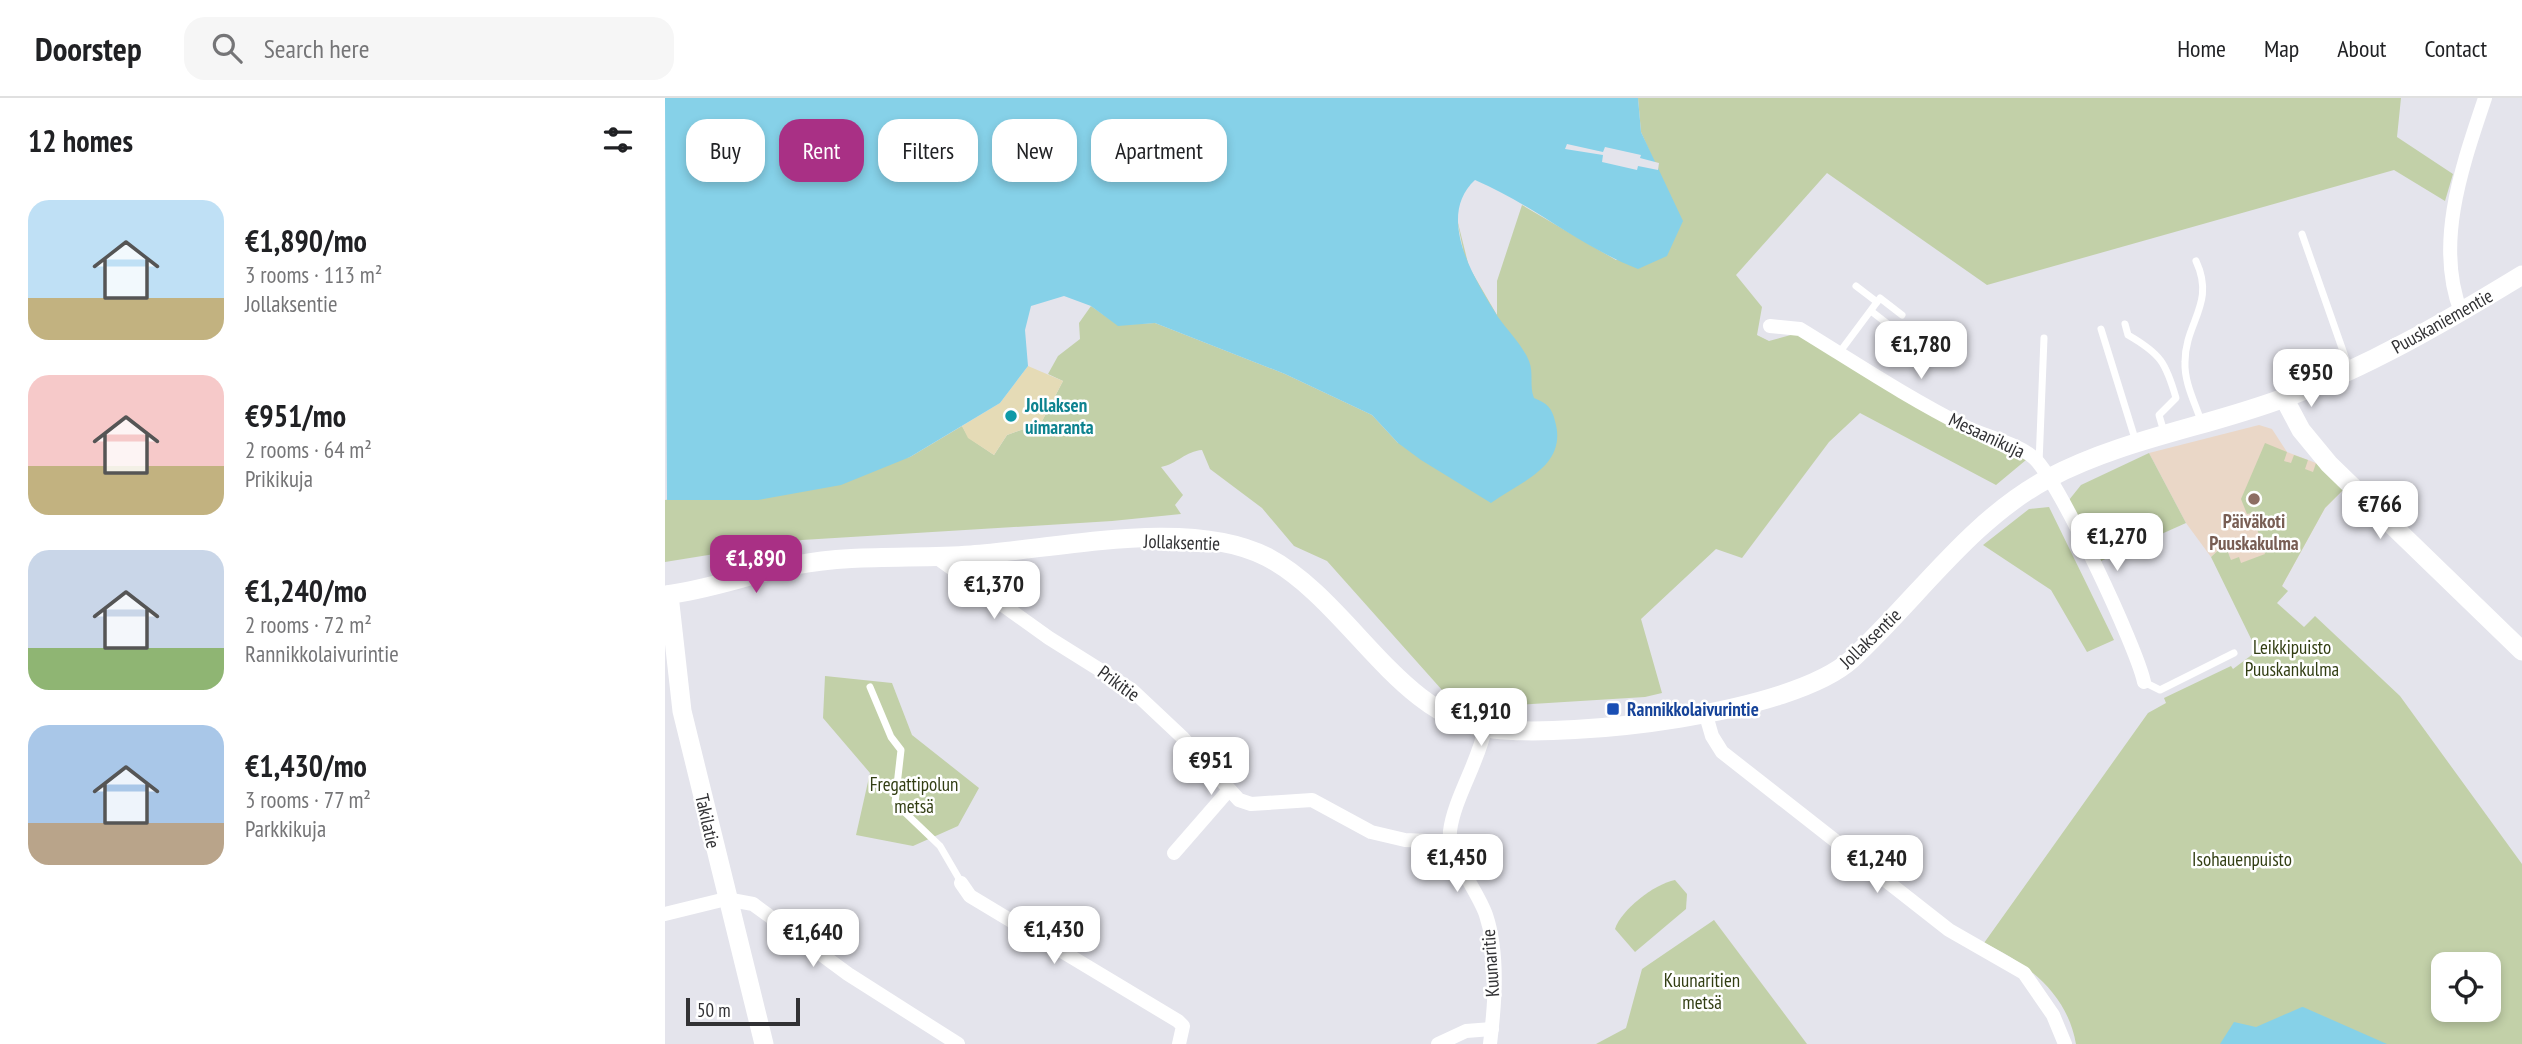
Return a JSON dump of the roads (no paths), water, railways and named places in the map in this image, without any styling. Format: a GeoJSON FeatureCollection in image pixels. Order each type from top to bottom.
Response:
{"type":"FeatureCollection","features":[{"type":"Feature","properties":{"kind":"main road","name":"Puuskaniementie"},"geometry":{"type":"LineString","coordinates":[[2284,398],[2350,372],[2461,312],[2522,275]]}},
{"type":"Feature","properties":{"kind":"main road","name":"Jollaksentie"},"geometry":{"type":"LineString","coordinates":[[667,595],[814,562],[936,557],[1156,538],[1194,538],[1241,545],[1293,573],[1339,614],[1409,691],[1454,719],[1485,729],[1563,732],[1705,712],[1788,694],[1819,682],[1848,663],[1982,526],[2044,471],[2284,398]]}},
{"type":"Feature","properties":{"kind":"main road"},"geometry":{"type":"LineString","coordinates":[[2284,398],[2301,430],[2329,464],[2522,651]]}},
{"type":"Feature","properties":{"kind":"main road","name":"Takilatie"},"geometry":{"type":"LineString","coordinates":[[667,595],[671,681],[764,1044]]}},
{"type":"Feature","properties":{"kind":"street"},"geometry":{"type":"LineString","coordinates":[[2461,312],[2451,279],[2453,214],[2468,149],[2485,98]]}},
{"type":"Feature","properties":{"kind":"street","name":"Mesaanikuja"},"geometry":{"type":"LineString","coordinates":[[1770,326],[1800,328],[1966,427],[2032,456],[2044,471]]}},
{"type":"Feature","properties":{"kind":"street"},"geometry":{"type":"LineString","coordinates":[[2044,471],[2140,662],[2144,682]]}},
{"type":"Feature","properties":{"kind":"street","name":"Prikitie"},"geometry":{"type":"LineString","coordinates":[[936,557],[1049,638],[1132,690],[1182,737],[1239,800],[1251,804],[1312,800],[1371,832],[1405,840],[1451,842]]}},
{"type":"Feature","properties":{"kind":"street"},"geometry":{"type":"LineString","coordinates":[[1705,712],[1712,736],[1722,752],[1949,930],[2024,973],[2053,1015],[2065,1044]]}},
{"type":"Feature","properties":{"kind":"street"},"geometry":{"type":"LineString","coordinates":[[1451,842],[1453,821],[1480,752],[1485,729]]}},
{"type":"Feature","properties":{"kind":"street"},"geometry":{"type":"LineString","coordinates":[[1174,853],[1228,790]]}},
{"type":"Feature","properties":{"kind":"street","name":"Kuunaritie"},"geometry":{"type":"LineString","coordinates":[[1451,842],[1480,899],[1490,931],[1494,982],[1490,1044]]}},
{"type":"Feature","properties":{"kind":"street"},"geometry":{"type":"LineString","coordinates":[[961,883],[970,896],[1178,1021],[1183,1026],[1184,1034],[1179,1044]]}},
{"type":"Feature","properties":{"kind":"street"},"geometry":{"type":"LineString","coordinates":[[665,914],[726,899],[762,908],[848,974],[958,1044]]}},
{"type":"Feature","properties":{"kind":"street"},"geometry":{"type":"LineString","coordinates":[[1438,1044],[1466,1031],[1492,1029]]}},
{"type":"Feature","properties":{"kind":"lane"},"geometry":{"type":"LineString","coordinates":[[2302,233],[2350,372]]}},
{"type":"Feature","properties":{"kind":"lane"},"geometry":{"type":"LineString","coordinates":[[2196,261],[2204,278],[2203,301],[2185,363],[2202,423]]}},
{"type":"Feature","properties":{"kind":"lane"},"geometry":{"type":"LineString","coordinates":[[1856,286],[1877,302]]}},
{"type":"Feature","properties":{"kind":"lane"},"geometry":{"type":"LineString","coordinates":[[1839,353],[1880,298],[1902,315]]}},
{"type":"Feature","properties":{"kind":"lane"},"geometry":{"type":"LineString","coordinates":[[1871,311],[1889,325]]}},
{"type":"Feature","properties":{"kind":"lane"},"geometry":{"type":"LineString","coordinates":[[2125,324],[2128,335],[2152,348],[2167,366],[2176,398],[2159,415],[2164,434]]}},
{"type":"Feature","properties":{"kind":"lane"},"geometry":{"type":"LineString","coordinates":[[2101,329],[2136,443]]}},
{"type":"Feature","properties":{"kind":"lane"},"geometry":{"type":"LineString","coordinates":[[2044,338],[2044,471]]}},
{"type":"Feature","properties":{"kind":"lane"},"geometry":{"type":"LineString","coordinates":[[2144,682],[2160,690],[2234,653]]}},
{"type":"Feature","properties":{"kind":"lane"},"geometry":{"type":"LineString","coordinates":[[870,687],[891,737],[901,750],[895,803],[940,846],[961,883]]}},
{"type":"Feature","properties":{"kind":"water"},"geometry":{"type":"Polygon","coordinates":[[[665,98],[1638,98],[1641,132],[1683,221],[1667,256],[1638,269],[1616,260],[1475,180],[1464,195],[1458,212],[1459,230],[1470,267],[1498,317],[1526,355],[1534,398],[1550,409],[1557,437],[1555,450],[1539,471],[1491,503],[1398,443],[1372,415],[1285,374],[1155,323],[1118,326],[1091,306],[1064,296],[1031,306],[1025,330],[1028,366],[1000,403],[910,457],[841,485],[758,500],[667,500],[665,98]]]}},
{"type":"Feature","properties":{"kind":"water"},"geometry":{"type":"Polygon","coordinates":[[[2302,1007],[2387,1044],[2220,1044],[2234,1022],[2256,1027],[2302,1007]]]}},
{"type":"Feature","properties":{"kind":"place","name":"Jollaksen uimaranta"},"geometry":{"type":"Point","coordinates":[1011,416]}},
{"type":"Feature","properties":{"kind":"place","name":"Päiväkoti Puuskakulma"},"geometry":{"type":"Point","coordinates":[2254,499]}},
{"type":"Feature","properties":{"kind":"place","name":"Rannikkolaivurintie"},"geometry":{"type":"Point","coordinates":[1613,709]}},
{"type":"Feature","properties":{"kind":"park label","name":"Leikkipuisto Puuskankulma"},"geometry":{"type":"Point","coordinates":[2292,658]}},
{"type":"Feature","properties":{"kind":"park label","name":"Fregattipolun metsä"},"geometry":{"type":"Point","coordinates":[914,795]}},
{"type":"Feature","properties":{"kind":"park label","name":"Isohauenpuisto"},"geometry":{"type":"Point","coordinates":[2242,859]}},
{"type":"Feature","properties":{"kind":"park label","name":"Kuunaritien metsä"},"geometry":{"type":"Point","coordinates":[1702,991]}}]}
